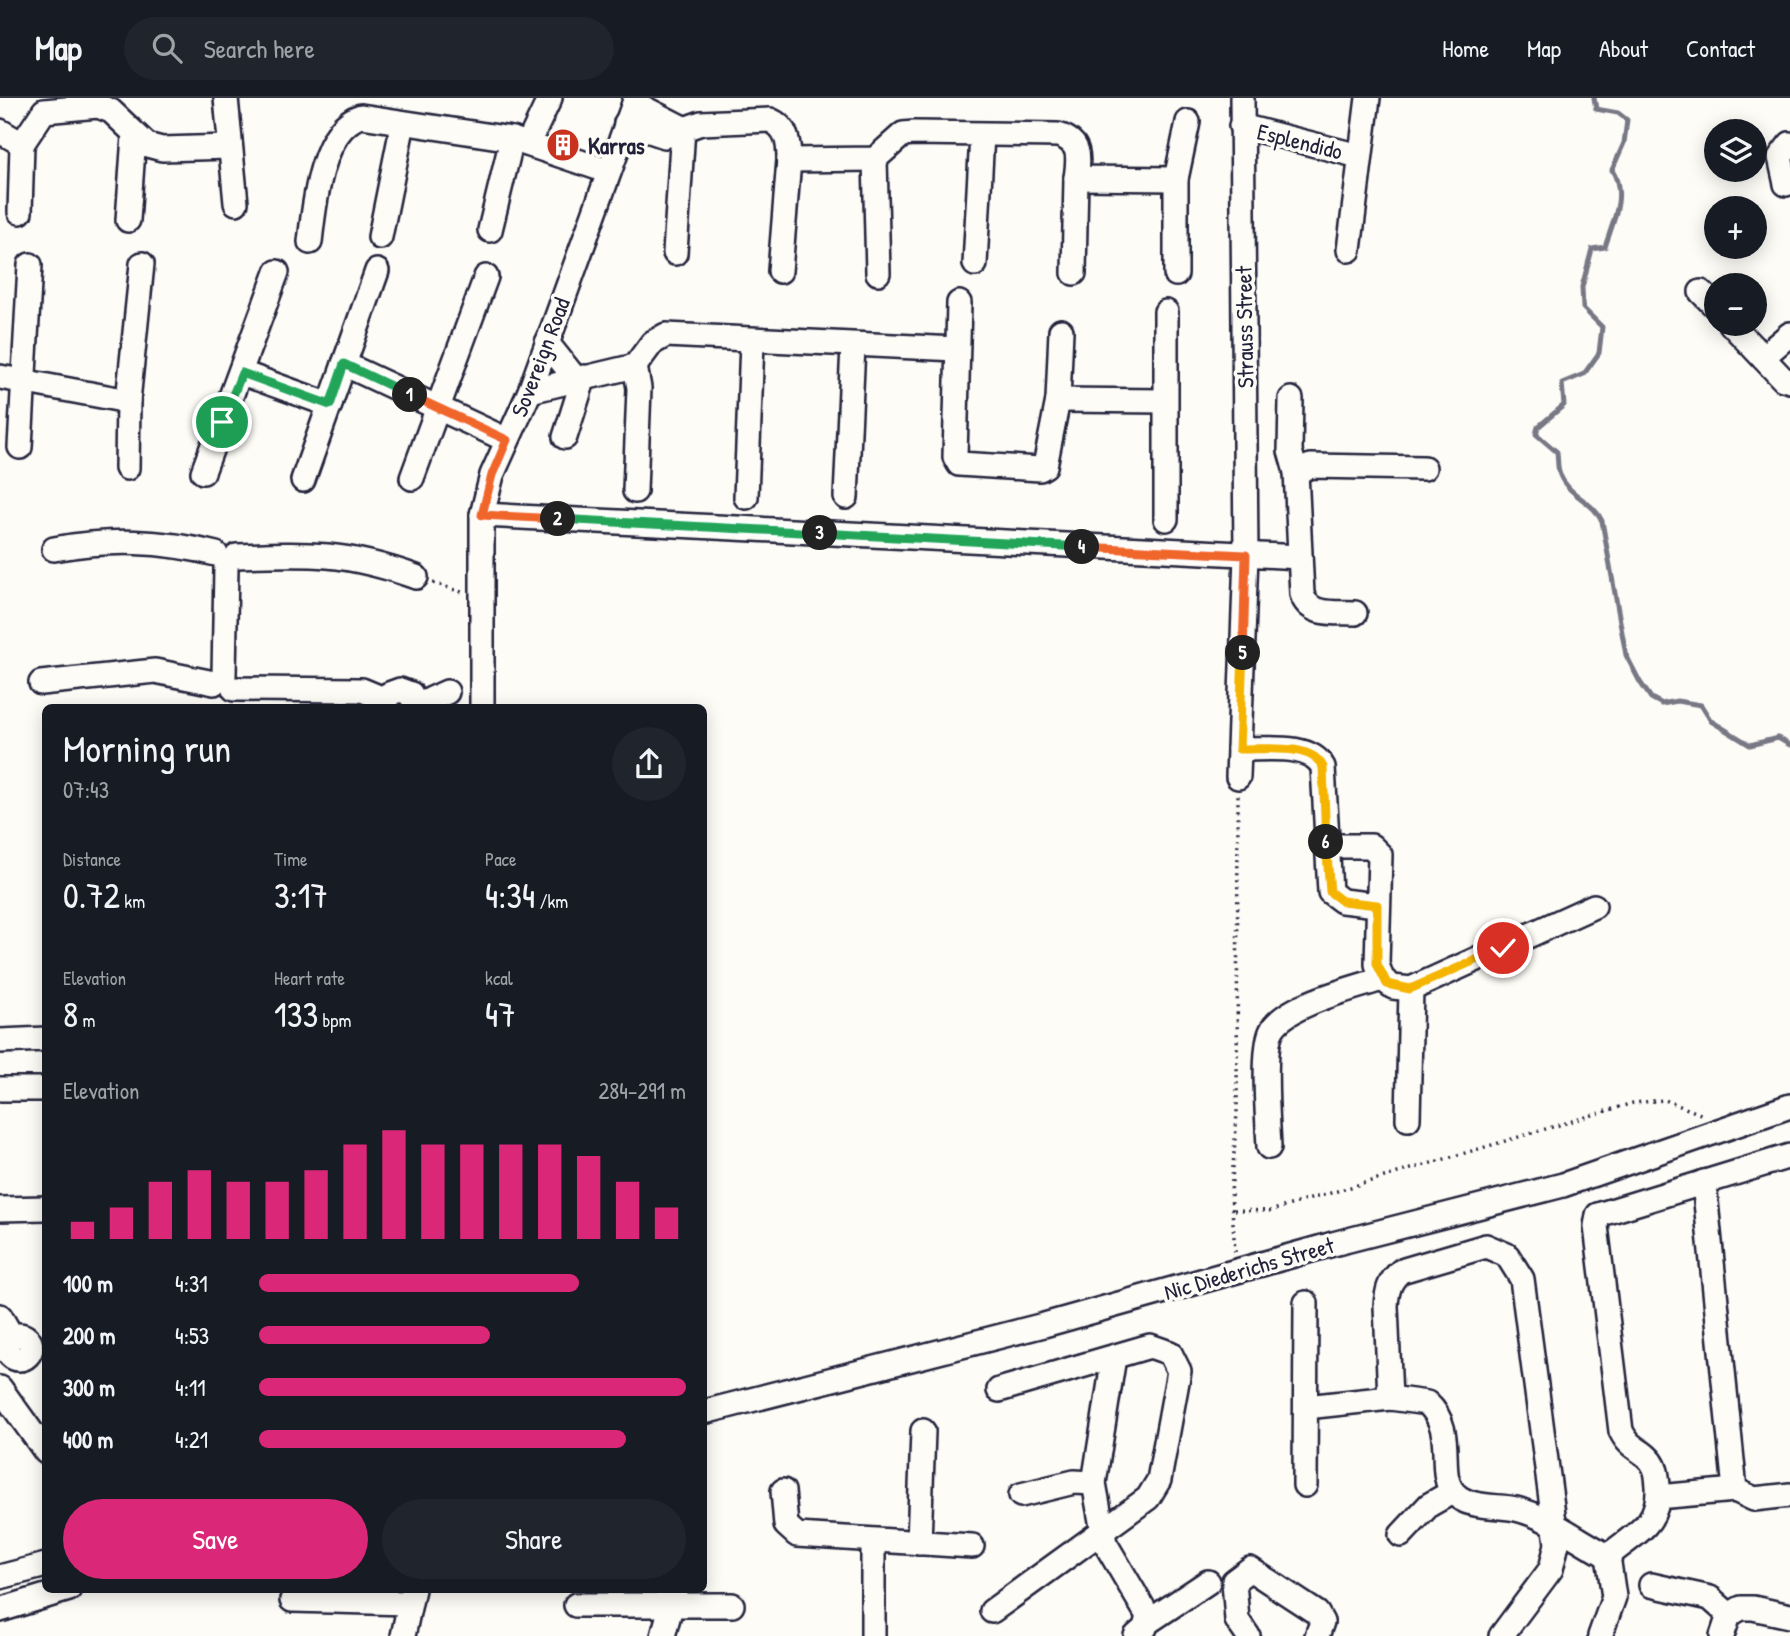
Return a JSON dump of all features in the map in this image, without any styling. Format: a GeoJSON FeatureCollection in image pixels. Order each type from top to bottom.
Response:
{"type":"FeatureCollection","features":[{"type":"Feature","properties":{"kind":"street"},"geometry":{"type":"LineString","coordinates":[[226,98],[236,203]]}},
{"type":"Feature","properties":{"kind":"street"},"geometry":{"type":"LineString","coordinates":[[490,230],[520,141],[550,98]]}},
{"type":"Feature","properties":{"kind":"street","name":"Strauss Street"},"geometry":{"type":"LineString","coordinates":[[1238,777],[1246,555],[1242,98]]}},
{"type":"Feature","properties":{"kind":"street"},"geometry":{"type":"LineString","coordinates":[[1349,250],[1368,98]]}},
{"type":"Feature","properties":{"kind":"street"},"geometry":{"type":"LineString","coordinates":[[20,212],[22,144],[39,116],[51,109],[98,106],[111,111],[134,136],[147,145],[162,149],[229,147]]}},
{"type":"Feature","properties":{"kind":"street"},"geometry":{"type":"LineString","coordinates":[[632,108],[683,128],[701,123],[770,120],[779,124],[786,134],[789,160],[780,271]]}},
{"type":"Feature","properties":{"kind":"street","name":"Sovereign Road"},"geometry":{"type":"LineString","coordinates":[[482,704],[482,515],[492,475],[530,391],[607,171],[632,108]]}},
{"type":"Feature","properties":{"kind":"street"},"geometry":{"type":"LineString","coordinates":[[310,242],[321,172],[341,128],[350,119],[361,116],[471,130],[520,141],[607,171]]}},
{"type":"Feature","properties":{"kind":"street"},"geometry":{"type":"LineString","coordinates":[[1176,274],[1176,179],[1188,122]]}},
{"type":"Feature","properties":{"kind":"street"},"geometry":{"type":"LineString","coordinates":[[380,237],[403,123]]}},
{"type":"Feature","properties":{"kind":"street","name":"Esplendido"},"geometry":{"type":"LineString","coordinates":[[1241,126],[1359,156]]}},
{"type":"Feature","properties":{"kind":"street"},"geometry":{"type":"LineString","coordinates":[[675,253],[683,128]]}},
{"type":"Feature","properties":{"kind":"street"},"geometry":{"type":"LineString","coordinates":[[0,131],[22,144]]}},
{"type":"Feature","properties":{"kind":"street"},"geometry":{"type":"LineString","coordinates":[[789,160],[875,159],[903,134],[1058,135],[1071,139],[1079,156],[1074,273]]}},
{"type":"Feature","properties":{"kind":"street"},"geometry":{"type":"LineString","coordinates":[[975,264],[982,135]]}},
{"type":"Feature","properties":{"kind":"street"},"geometry":{"type":"LineString","coordinates":[[128,220],[134,136]]}},
{"type":"Feature","properties":{"kind":"street"},"geometry":{"type":"LineString","coordinates":[[1786,184],[1780,157],[1790,144]]}},
{"type":"Feature","properties":{"kind":"street"},"geometry":{"type":"LineString","coordinates":[[875,159],[878,273]]}},
{"type":"Feature","properties":{"kind":"street"},"geometry":{"type":"LineString","coordinates":[[1076,178],[1176,179]]}},
{"type":"Feature","properties":{"kind":"street"},"geometry":{"type":"LineString","coordinates":[[127,468],[128,401],[142,264]]}},
{"type":"Feature","properties":{"kind":"street"},"geometry":{"type":"LineString","coordinates":[[20,447],[11,378],[30,265]]}},
{"type":"Feature","properties":{"kind":"street"},"geometry":{"type":"LineString","coordinates":[[303,480],[377,271]]}},
{"type":"Feature","properties":{"kind":"street"},"geometry":{"type":"LineString","coordinates":[[203,472],[242,373],[277,272]]}},
{"type":"Feature","properties":{"kind":"street"},"geometry":{"type":"LineString","coordinates":[[412,478],[486,277]]}},
{"type":"Feature","properties":{"kind":"street"},"geometry":{"type":"LineString","coordinates":[[959,303],[955,457],[959,464],[1040,469],[1045,466],[1058,400],[1061,331]]}},
{"type":"Feature","properties":{"kind":"street"},"geometry":{"type":"LineString","coordinates":[[1166,312],[1166,519]]}},
{"type":"Feature","properties":{"kind":"street"},"geometry":{"type":"LineString","coordinates":[[1763,357],[1790,334]]}},
{"type":"Feature","properties":{"kind":"street"},"geometry":{"type":"LineString","coordinates":[[530,391],[635,366],[652,343],[666,335],[752,342],[956,349]]}},
{"type":"Feature","properties":{"kind":"street"},"geometry":{"type":"LineString","coordinates":[[1743,336],[1783,379],[1790,381]]}},
{"type":"Feature","properties":{"kind":"street"},"geometry":{"type":"LineString","coordinates":[[746,496],[752,342]]}},
{"type":"Feature","properties":{"kind":"street"},"geometry":{"type":"LineString","coordinates":[[547,343],[579,378]]}},
{"type":"Feature","properties":{"kind":"street"},"geometry":{"type":"LineString","coordinates":[[846,497],[853,346]]}},
{"type":"Feature","properties":{"kind":"street"},"geometry":{"type":"LineString","coordinates":[[344,364],[507,440]]}},
{"type":"Feature","properties":{"kind":"street"},"geometry":{"type":"LineString","coordinates":[[635,366],[639,388],[635,491]]}},
{"type":"Feature","properties":{"kind":"street"},"geometry":{"type":"LineString","coordinates":[[242,373],[330,405]]}},
{"type":"Feature","properties":{"kind":"street"},"geometry":{"type":"LineString","coordinates":[[11,378],[128,401]]}},
{"type":"Feature","properties":{"kind":"street"},"geometry":{"type":"LineString","coordinates":[[565,437],[579,378]]}},
{"type":"Feature","properties":{"kind":"street"},"geometry":{"type":"LineString","coordinates":[[1291,399],[1290,451],[1296,472],[1302,594],[1309,608],[1315,611],[1356,613]]}},
{"type":"Feature","properties":{"kind":"street"},"geometry":{"type":"LineString","coordinates":[[1058,400],[1166,401]]}},
{"type":"Feature","properties":{"kind":"street"},"geometry":{"type":"LineString","coordinates":[[1296,472],[1311,466],[1424,468]]}},
{"type":"Feature","properties":{"kind":"street"},"geometry":{"type":"LineString","coordinates":[[482,515],[1300,557]]}},
{"type":"Feature","properties":{"kind":"street"},"geometry":{"type":"LineString","coordinates":[[54,549],[126,541],[174,544],[226,560],[322,553],[370,561],[416,577]]}},
{"type":"Feature","properties":{"kind":"street"},"geometry":{"type":"LineString","coordinates":[[223,690],[226,560]]}},
{"type":"Feature","properties":{"kind":"street"},"geometry":{"type":"LineString","coordinates":[[41,682],[155,671],[223,690],[362,691],[385,703],[400,690],[411,694],[415,704]]}},
{"type":"Feature","properties":{"kind":"street"},"geometry":{"type":"LineString","coordinates":[[420,704],[447,692]]}},
{"type":"Feature","properties":{"kind":"street"},"geometry":{"type":"LineString","coordinates":[[1239,749],[1293,751],[1314,755],[1323,767],[1330,892],[1342,901],[1377,905]]}},
{"type":"Feature","properties":{"kind":"street"},"geometry":{"type":"LineString","coordinates":[[1326,846],[1371,846],[1377,849],[1380,855],[1377,964],[1382,979],[1393,987],[1410,989],[1594,906]]}},
{"type":"Feature","properties":{"kind":"street"},"geometry":{"type":"LineString","coordinates":[[1269,1147],[1268,1045],[1278,1022],[1300,1008],[1382,979]]}},
{"type":"Feature","properties":{"kind":"street"},"geometry":{"type":"LineString","coordinates":[[1408,1119],[1410,989]]}},
{"type":"Feature","properties":{"kind":"street"},"geometry":{"type":"LineString","coordinates":[[0,1041],[42,1039]]}},
{"type":"Feature","properties":{"kind":"street"},"geometry":{"type":"LineString","coordinates":[[0,1089],[42,1089]]}},
{"type":"Feature","properties":{"kind":"street","name":"Nic Diederichs Street"},"geometry":{"type":"LineString","coordinates":[[707,1411],[1044,1325],[1235,1271],[1563,1185],[1790,1105]]}},
{"type":"Feature","properties":{"kind":"street"},"geometry":{"type":"LineString","coordinates":[[1608,1556],[1653,1519],[1658,1497],[1656,1470],[1650,1460],[1626,1442],[1621,1431],[1596,1220],[1602,1212],[1790,1156]]}},
{"type":"Feature","properties":{"kind":"street"},"geometry":{"type":"LineString","coordinates":[[1704,1182],[1735,1490]]}},
{"type":"Feature","properties":{"kind":"street"},"geometry":{"type":"LineString","coordinates":[[0,1209],[42,1208]]}},
{"type":"Feature","properties":{"kind":"street"},"geometry":{"type":"LineString","coordinates":[[1390,1398],[1386,1306],[1387,1291],[1393,1278],[1401,1271],[1486,1246],[1507,1255],[1522,1279],[1556,1528],[1556,1556],[1550,1569],[1501,1636]]}},
{"type":"Feature","properties":{"kind":"street"},"geometry":{"type":"LineString","coordinates":[[1305,1485],[1306,1303]]}},
{"type":"Feature","properties":{"kind":"street"},"geometry":{"type":"LineString","coordinates":[[0,1316],[20,1352]]}},
{"type":"Feature","properties":{"kind":"street"},"geometry":{"type":"LineString","coordinates":[[992,1611],[1149,1498],[1155,1489],[1180,1371],[1170,1353],[1150,1346],[999,1390]]}},
{"type":"Feature","properties":{"kind":"street"},"geometry":{"type":"LineString","coordinates":[[1114,1357],[1094,1483],[1101,1532],[1145,1608],[1142,1629]]}},
{"type":"Feature","properties":{"kind":"street"},"geometry":{"type":"LineString","coordinates":[[0,1388],[42,1446]]}},
{"type":"Feature","properties":{"kind":"street"},"geometry":{"type":"LineString","coordinates":[[1306,1407],[1390,1398],[1427,1403],[1435,1410],[1444,1432],[1452,1492]]}},
{"type":"Feature","properties":{"kind":"street"},"geometry":{"type":"LineString","coordinates":[[919,1543],[923,1431]]}},
{"type":"Feature","properties":{"kind":"street"},"geometry":{"type":"LineString","coordinates":[[1021,1495],[1074,1482],[1094,1483]]}},
{"type":"Feature","properties":{"kind":"street"},"geometry":{"type":"LineString","coordinates":[[1658,1497],[1735,1490],[1754,1499],[1790,1495]]}},
{"type":"Feature","properties":{"kind":"street"},"geometry":{"type":"LineString","coordinates":[[783,1491],[786,1525],[797,1535],[972,1546]]}},
{"type":"Feature","properties":{"kind":"street"},"geometry":{"type":"LineString","coordinates":[[1452,1492],[1477,1504],[1524,1512],[1608,1556]]}},
{"type":"Feature","properties":{"kind":"street"},"geometry":{"type":"LineString","coordinates":[[1401,1535],[1429,1505],[1452,1492]]}},
{"type":"Feature","properties":{"kind":"street"},"geometry":{"type":"LineString","coordinates":[[873,1541],[873,1636]]}},
{"type":"Feature","properties":{"kind":"street"},"geometry":{"type":"LineString","coordinates":[[1600,1636],[1614,1597],[1608,1556]]}},
{"type":"Feature","properties":{"kind":"street"},"geometry":{"type":"LineString","coordinates":[[0,1577],[42,1567]]}},
{"type":"Feature","properties":{"kind":"street"},"geometry":{"type":"LineString","coordinates":[[1248,1636],[1237,1620],[1234,1581],[1250,1569],[1317,1613],[1322,1622],[1317,1636]]}},
{"type":"Feature","properties":{"kind":"street"},"geometry":{"type":"LineString","coordinates":[[1142,1629],[1208,1582]]}},
{"type":"Feature","properties":{"kind":"street"},"geometry":{"type":"LineString","coordinates":[[1651,1585],[1710,1598],[1726,1625],[1741,1608],[1790,1616]]}},
{"type":"Feature","properties":{"kind":"street"},"geometry":{"type":"LineString","coordinates":[[0,1611],[56,1593]]}},
{"type":"Feature","properties":{"kind":"street"},"geometry":{"type":"LineString","coordinates":[[292,1600],[411,1596],[402,1636]]}},
{"type":"Feature","properties":{"kind":"street"},"geometry":{"type":"LineString","coordinates":[[576,1605],[673,1597],[732,1605]]}},
{"type":"Feature","properties":{"kind":"street"},"geometry":{"type":"LineString","coordinates":[[663,1636],[673,1597]]}},
{"type":"Feature","properties":{"kind":"path"},"geometry":{"type":"LineString","coordinates":[[416,577],[466,593]]}},
{"type":"Feature","properties":{"kind":"path"},"geometry":{"type":"LineString","coordinates":[[1235,1271],[1234,1210],[1231,1194],[1237,1113],[1238,777]]}},
{"type":"Feature","properties":{"kind":"path"},"geometry":{"type":"LineString","coordinates":[[1234,1210],[1270,1211],[1633,1104],[1665,1100],[1711,1116]]}},
{"type":"Feature","properties":{"kind":"waterway"},"geometry":{"type":"LineString","coordinates":[[1594,98],[1596,109],[1618,113],[1627,120],[1624,143],[1612,170],[1618,189],[1615,218],[1605,247],[1592,249],[1582,287],[1583,308],[1602,327],[1599,353],[1584,374],[1562,383],[1564,405],[1538,427],[1536,434],[1557,452],[1559,472],[1564,482],[1602,521],[1626,655],[1651,698],[1662,704],[1677,701],[1701,705],[1711,721],[1750,745],[1778,738],[1790,745]]}},
{"type":"Feature","properties":{"kind":"place","name":"Karras"},"geometry":{"type":"Point","coordinates":[563,145]}},
{"type":"Feature","properties":{"kind":"route"},"geometry":{"type":"LineString","coordinates":[[222,422],[242,373],[330,405],[344,364],[507,440],[492,475],[482,515],[1246,555],[1239,749],[1308,752],[1320,760],[1323,767],[1327,885],[1335,898],[1342,901],[1377,905],[1377,964],[1382,979],[1401,990],[1410,989],[1503,948]]}}]}
